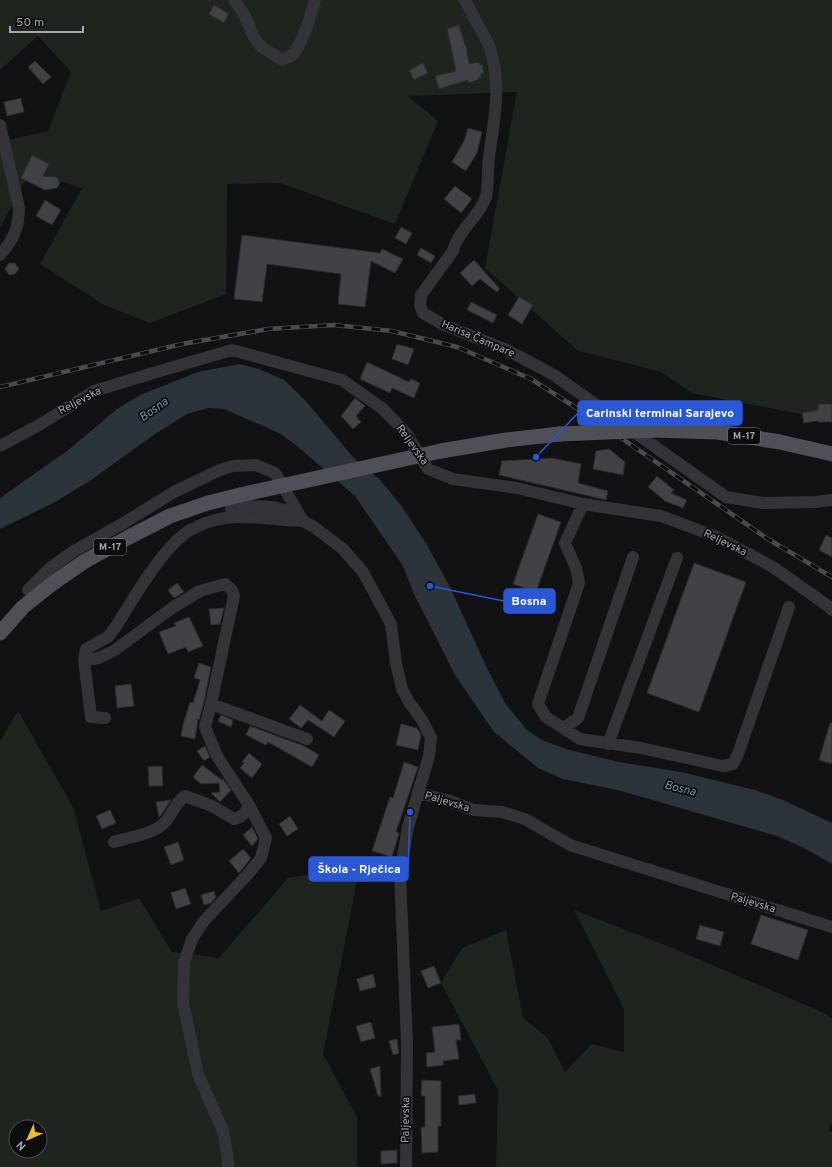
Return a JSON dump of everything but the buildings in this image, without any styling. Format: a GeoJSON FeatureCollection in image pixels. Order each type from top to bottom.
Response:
{"type":"FeatureCollection","features":[{"type":"Feature","properties":{"kind":"main road","name":"M-17"},"geometry":{"type":"LineString","coordinates":[[0,632],[23,607],[53,583],[84,562],[170,516],[208,503],[240,495],[441,451],[506,440],[560,434],[654,430],[718,432],[780,442],[832,454]]}},
{"type":"Feature","properties":{"kind":"street"},"geometry":{"type":"LineString","coordinates":[[234,0],[244,14],[258,43],[282,60],[292,55],[297,50],[315,0]]}},
{"type":"Feature","properties":{"kind":"street","name":"Harisa Čampare"},"geometry":{"type":"LineString","coordinates":[[465,0],[490,48],[497,87],[486,197],[458,238],[453,251],[421,295],[420,305],[423,313],[444,325],[506,350],[554,375],[726,497],[764,503],[815,502],[832,500]]}},
{"type":"Feature","properties":{"kind":"street"},"geometry":{"type":"LineString","coordinates":[[0,125],[19,208],[19,222],[7,246],[0,255]]}},
{"type":"Feature","properties":{"kind":"street","name":"Reljevska"},"geometry":{"type":"LineString","coordinates":[[0,446],[94,391],[232,350],[342,380],[383,410],[406,433],[428,468],[441,474],[453,479],[517,488],[583,504],[661,516],[717,537],[772,567],[832,610]]}},
{"type":"Feature","properties":{"kind":"street"},"geometry":{"type":"LineString","coordinates":[[28,590],[50,568],[74,551],[174,492],[220,470],[233,466],[256,465],[276,473],[303,521]]}},
{"type":"Feature","properties":{"kind":"street"},"geometry":{"type":"LineString","coordinates":[[583,504],[565,543],[576,568],[579,583],[538,704],[546,717],[580,739],[641,748],[723,766],[733,764],[738,754],[789,607]]}},
{"type":"Feature","properties":{"kind":"street"},"geometry":{"type":"LineString","coordinates":[[231,509],[253,505],[275,507],[293,514],[314,527],[343,549],[363,572],[391,624],[396,663],[402,689],[422,720],[431,738],[429,756],[418,793]]}},
{"type":"Feature","properties":{"kind":"street"},"geometry":{"type":"LineString","coordinates":[[105,718],[91,717],[84,660],[86,649],[108,636],[115,628],[164,554],[191,530],[211,521],[238,517],[303,521]]}},
{"type":"Feature","properties":{"kind":"street"},"geometry":{"type":"LineString","coordinates":[[564,728],[578,718],[633,557]]}},
{"type":"Feature","properties":{"kind":"street"},"geometry":{"type":"LineString","coordinates":[[608,744],[677,558]]}},
{"type":"Feature","properties":{"kind":"street"},"geometry":{"type":"LineString","coordinates":[[84,660],[99,658],[115,650],[172,608],[200,590],[225,584],[232,590],[234,596],[205,727],[217,756],[249,805],[266,838],[261,858],[204,921],[192,938],[184,963],[183,1002],[198,1074],[223,1131],[228,1167]]}},
{"type":"Feature","properties":{"kind":"street"},"geometry":{"type":"LineString","coordinates":[[211,704],[307,739]]}},
{"type":"Feature","properties":{"kind":"street","name":"Paljevska"},"geometry":{"type":"LineString","coordinates":[[406,1167],[407,1042],[400,874],[408,827],[418,793],[447,800],[474,810],[502,812],[525,819],[570,845],[832,927]]}},
{"type":"Feature","properties":{"kind":"street"},"geometry":{"type":"LineString","coordinates":[[114,842],[151,832],[160,827],[168,818],[180,799],[185,796],[212,806],[234,819],[246,813],[249,805]]}},
{"type":"Feature","properties":{"kind":"shaded area"},"geometry":{"type":"Polygon","coordinates":[[[0,0],[832,0],[832,420],[692,393],[661,372],[578,351],[485,268],[517,92],[408,96],[438,121],[395,224],[280,183],[227,184],[226,294],[150,323],[104,305],[40,264],[82,188],[30,172],[0,228],[0,142],[48,131],[71,72],[38,36],[0,70],[0,0]]]}},
{"type":"Feature","properties":{"kind":"shaded area"},"geometry":{"type":"Polygon","coordinates":[[[18,711],[73,807],[101,911],[139,898],[172,952],[219,958],[288,878],[360,866],[323,1054],[357,1117],[357,1167],[0,1167],[0,741],[18,711]]]}},
{"type":"Feature","properties":{"kind":"shaded area"},"geometry":{"type":"Polygon","coordinates":[[[574,910],[670,947],[822,1012],[832,1018],[832,1122],[829,1130],[832,1132],[832,1167],[496,1167],[498,1090],[441,983],[462,948],[506,930],[523,1018],[548,1038],[565,1072],[592,1044],[624,1052],[624,1009],[574,910]]]}},
{"type":"Feature","properties":{"kind":"water"},"geometry":{"type":"Polygon","coordinates":[[[239,364],[259,369],[284,380],[304,399],[353,457],[380,480],[403,508],[427,545],[451,589],[486,666],[505,703],[527,730],[542,740],[566,749],[619,762],[681,772],[755,790],[783,800],[832,823],[832,864],[804,848],[777,836],[617,790],[563,779],[538,768],[494,732],[455,675],[414,594],[403,566],[355,496],[296,445],[279,433],[224,409],[208,408],[187,414],[155,434],[91,480],[57,501],[0,529],[0,498],[67,451],[117,409],[140,395],[198,372],[239,364]]]}},
{"type":"Feature","properties":{"kind":"railway"},"geometry":{"type":"LineString","coordinates":[[0,387],[182,344],[268,329],[334,325],[392,331],[457,347],[531,379],[592,418],[768,539],[832,577]]}},
{"type":"Feature","properties":{"kind":"place","name":"Carinski terminal Sarajevo"},"geometry":{"type":"Point","coordinates":[536,457]}},
{"type":"Feature","properties":{"kind":"place","name":"Bosna"},"geometry":{"type":"Point","coordinates":[430,586]}},
{"type":"Feature","properties":{"kind":"place","name":"Škola - Rječica"},"geometry":{"type":"Point","coordinates":[410,812]}}]}
